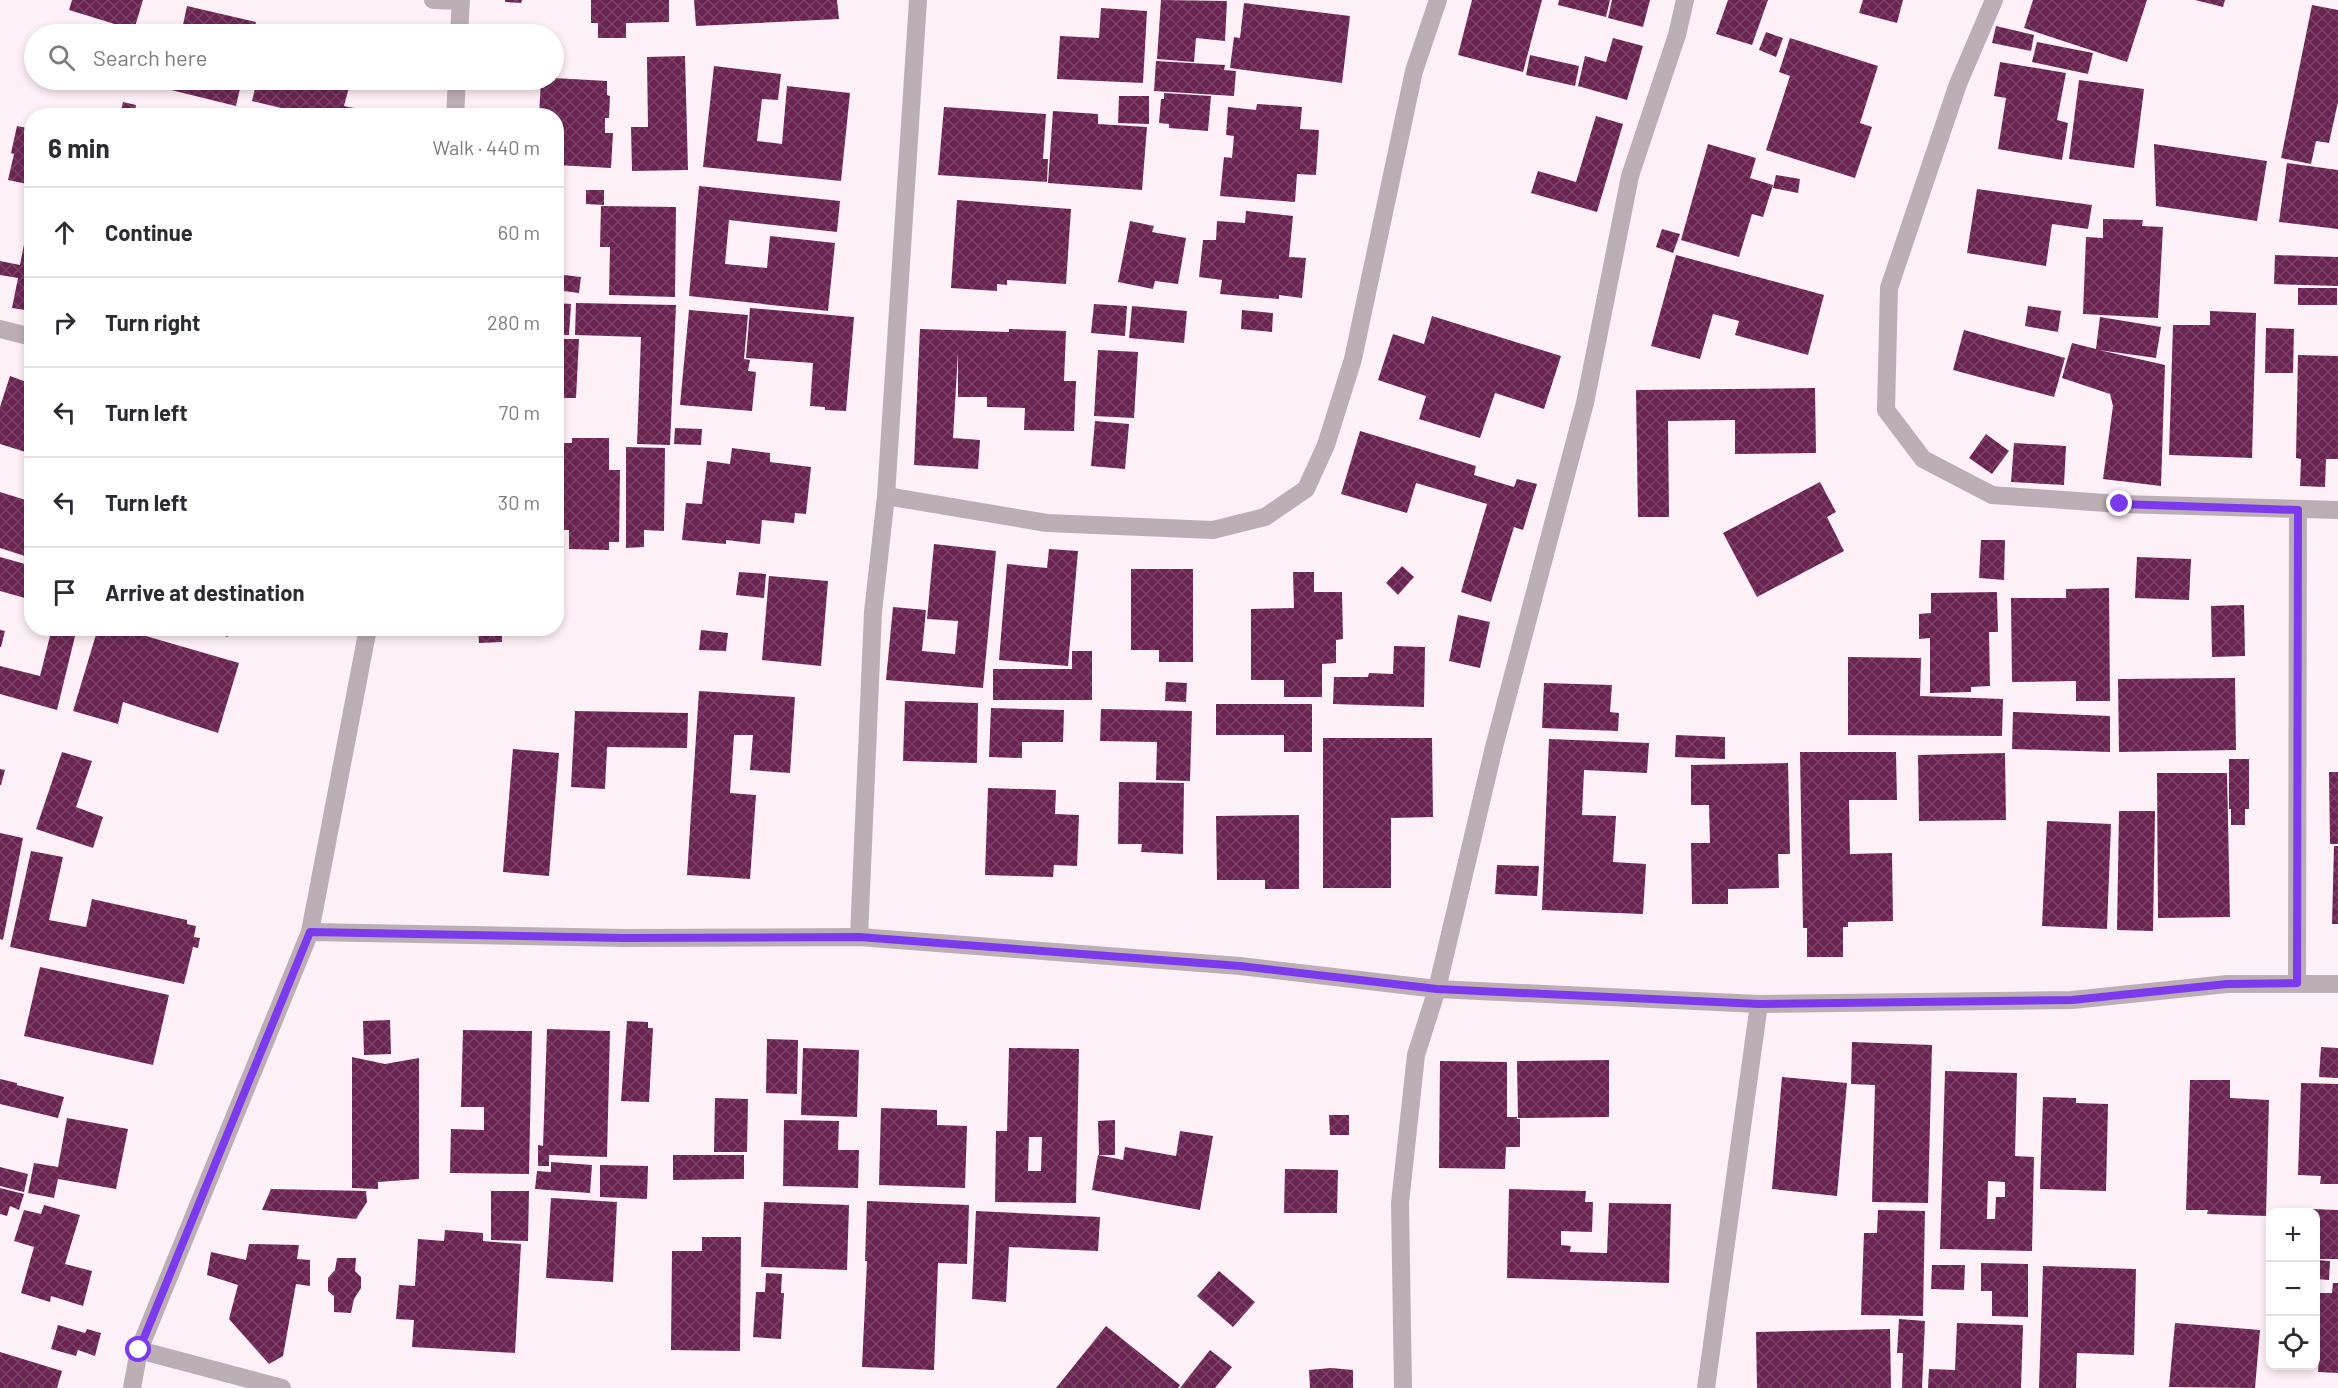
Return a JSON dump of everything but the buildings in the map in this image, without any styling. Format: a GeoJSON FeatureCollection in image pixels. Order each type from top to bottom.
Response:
{"type":"FeatureCollection","features":[{"type":"Feature","properties":{"kind":"street"},"geometry":{"type":"LineString","coordinates":[[433,0],[460,1],[459,24]]}},
{"type":"Feature","properties":{"kind":"street"},"geometry":{"type":"LineString","coordinates":[[859,937],[873,612],[886,496],[918,0]]}},
{"type":"Feature","properties":{"kind":"street"},"geometry":{"type":"LineString","coordinates":[[886,496],[1047,524],[1213,530],[1265,517],[1306,489],[1326,445],[1353,359],[1414,71],[1438,0]]}},
{"type":"Feature","properties":{"kind":"street"},"geometry":{"type":"LineString","coordinates":[[1403,1388],[1400,1203],[1416,1055],[1437,989],[1494,747],[1586,403],[1629,176],[1677,34],[1685,0]]}},
{"type":"Feature","properties":{"kind":"street"},"geometry":{"type":"LineString","coordinates":[[1994,0],[1958,84],[1889,288],[1886,410],[1923,459],[1992,495],[2120,504],[2338,510]]}},
{"type":"Feature","properties":{"kind":"street"},"geometry":{"type":"LineString","coordinates":[[456,108],[457,90]]}},
{"type":"Feature","properties":{"kind":"street"},"geometry":{"type":"LineString","coordinates":[[0,329],[24,335]]}},
{"type":"Feature","properties":{"kind":"street"},"geometry":{"type":"LineString","coordinates":[[2297,983],[2298,510]]}},
{"type":"Feature","properties":{"kind":"street"},"geometry":{"type":"LineString","coordinates":[[132,1388],[139,1350],[310,932],[366,636]]}},
{"type":"Feature","properties":{"kind":"street"},"geometry":{"type":"LineString","coordinates":[[310,932],[624,938],[859,937],[1240,966],[1437,989],[1759,1004],[2072,1000],[2227,984],[2338,984]]}},
{"type":"Feature","properties":{"kind":"street"},"geometry":{"type":"LineString","coordinates":[[1706,1388],[1759,1004]]}},
{"type":"Feature","properties":{"kind":"street"},"geometry":{"type":"LineString","coordinates":[[139,1350],[282,1388]]}},
{"type":"Feature","properties":{"kind":"route"},"geometry":{"type":"LineString","coordinates":[[139,1350],[310,932],[624,938],[859,937],[1240,966],[1437,989],[1759,1004],[2072,1000],[2227,984],[2297,983],[2298,510],[2120,504]]}}]}
